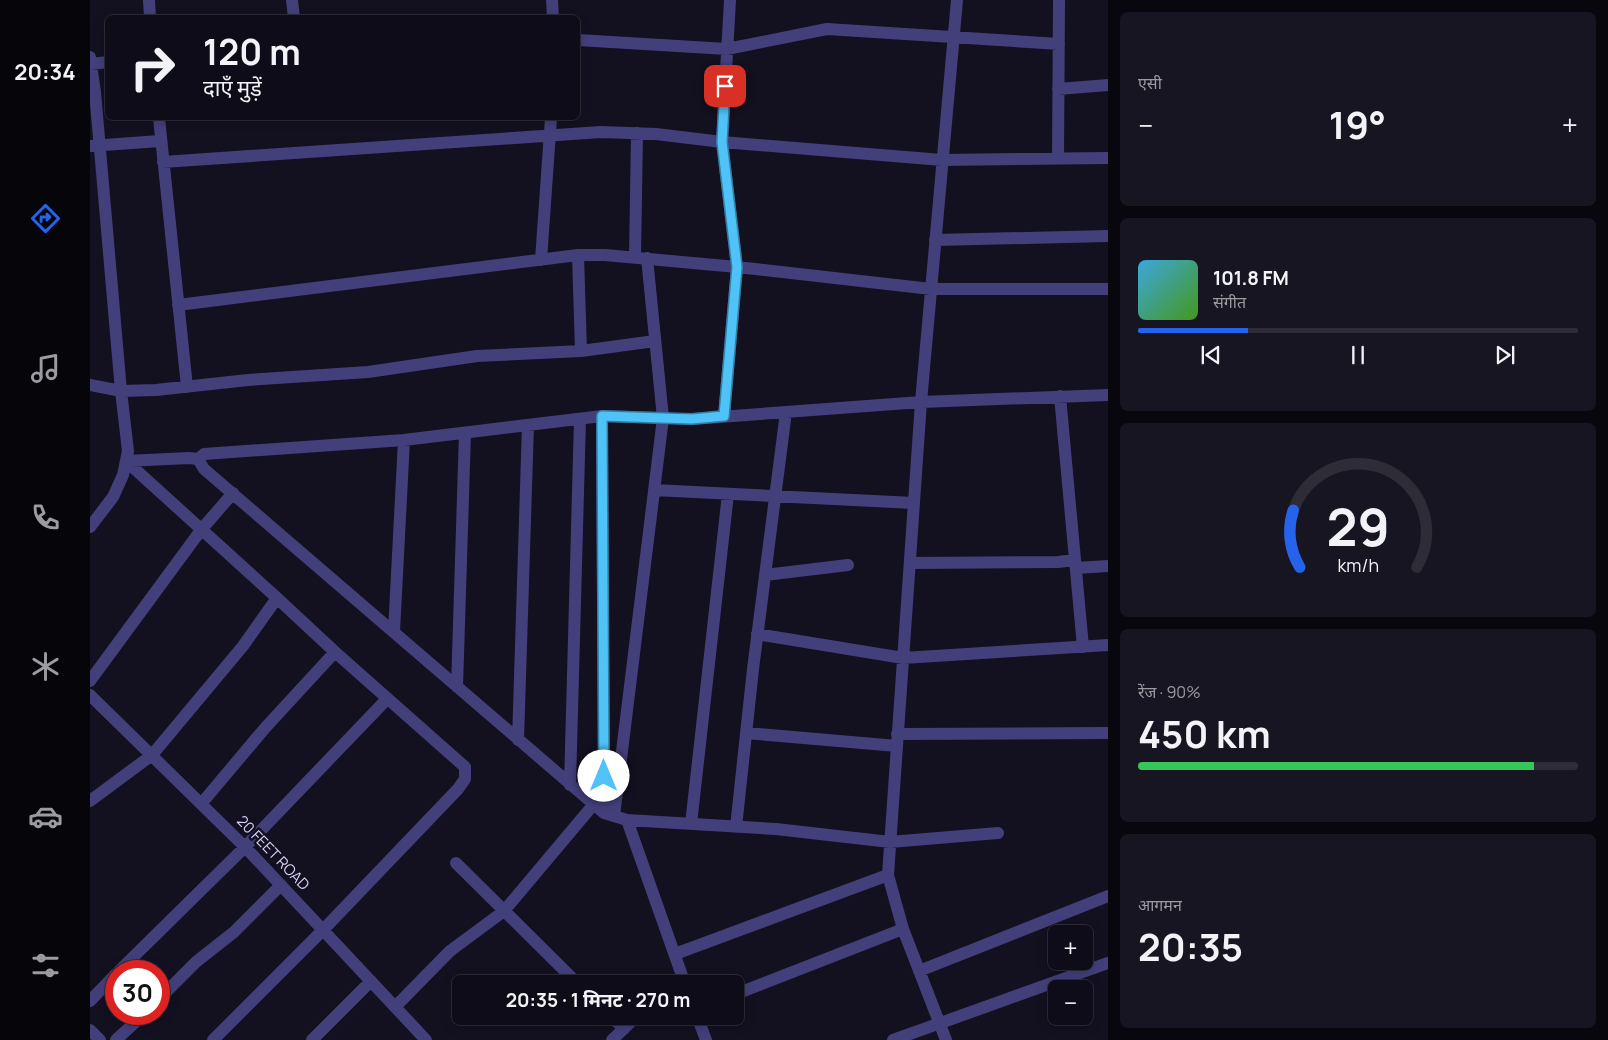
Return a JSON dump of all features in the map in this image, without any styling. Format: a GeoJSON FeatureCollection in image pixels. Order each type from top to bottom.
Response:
{"type":"FeatureCollection","features":[{"type":"Feature","properties":{"kind":"street"},"geometry":{"type":"LineString","coordinates":[[149,0],[150,15]]}},
{"type":"Feature","properties":{"kind":"street"},"geometry":{"type":"LineString","coordinates":[[292,0],[294,15]]}},
{"type":"Feature","properties":{"kind":"street"},"geometry":{"type":"LineString","coordinates":[[552,0],[553,15]]}},
{"type":"Feature","properties":{"kind":"street"},"geometry":{"type":"LineString","coordinates":[[724,416],[737,267],[722,142],[730,0]]}},
{"type":"Feature","properties":{"kind":"street"},"geometry":{"type":"LineString","coordinates":[[946,1040],[903,929],[888,875],[914,503],[957,0]]}},
{"type":"Feature","properties":{"kind":"street"},"geometry":{"type":"LineString","coordinates":[[1058,159],[1059,0]]}},
{"type":"Feature","properties":{"kind":"street"},"geometry":{"type":"LineString","coordinates":[[580,40],[727,49],[827,29],[1059,44]]}},
{"type":"Feature","properties":{"kind":"street"},"geometry":{"type":"LineString","coordinates":[[90,527],[113,497],[123,475],[128,451],[95,146],[90,60],[105,62]]}},
{"type":"Feature","properties":{"kind":"street"},"geometry":{"type":"LineString","coordinates":[[1058,89],[1108,85]]}},
{"type":"Feature","properties":{"kind":"street"},"geometry":{"type":"LineString","coordinates":[[158,120],[187,387]]}},
{"type":"Feature","properties":{"kind":"street"},"geometry":{"type":"LineString","coordinates":[[541,260],[551,120]]}},
{"type":"Feature","properties":{"kind":"street"},"geometry":{"type":"LineString","coordinates":[[163,162],[601,132],[942,160],[1108,158]]}},
{"type":"Feature","properties":{"kind":"street"},"geometry":{"type":"LineString","coordinates":[[609,814],[663,418],[656,341],[641,258],[637,134]]}},
{"type":"Feature","properties":{"kind":"street"},"geometry":{"type":"LineString","coordinates":[[95,146],[160,140]]}},
{"type":"Feature","properties":{"kind":"street"},"geometry":{"type":"LineString","coordinates":[[935,240],[1108,236]]}},
{"type":"Feature","properties":{"kind":"street"},"geometry":{"type":"LineString","coordinates":[[578,255],[581,351]]}},
{"type":"Feature","properties":{"kind":"street"},"geometry":{"type":"LineString","coordinates":[[178,306],[578,255],[605,255],[737,267],[931,290],[1108,289]]}},
{"type":"Feature","properties":{"kind":"street"},"geometry":{"type":"LineString","coordinates":[[90,386],[121,391],[187,387],[248,380],[368,372],[477,356],[581,351],[656,341]]}},
{"type":"Feature","properties":{"kind":"street"},"geometry":{"type":"LineString","coordinates":[[126,461],[198,459],[204,454],[404,440],[602,416],[692,419],[922,402],[1108,395]]}},
{"type":"Feature","properties":{"kind":"street"},"geometry":{"type":"LineString","coordinates":[[1060,396],[1083,646]]}},
{"type":"Feature","properties":{"kind":"street"},"geometry":{"type":"LineString","coordinates":[[736,827],[757,634],[786,412]]}},
{"type":"Feature","properties":{"kind":"street"},"geometry":{"type":"LineString","coordinates":[[602,416],[604,796],[609,814]]}},
{"type":"Feature","properties":{"kind":"street"},"geometry":{"type":"LineString","coordinates":[[570,785],[580,419]]}},
{"type":"Feature","properties":{"kind":"street"},"geometry":{"type":"LineString","coordinates":[[518,740],[528,425]]}},
{"type":"Feature","properties":{"kind":"street"},"geometry":{"type":"LineString","coordinates":[[457,686],[465,432]]}},
{"type":"Feature","properties":{"kind":"street"},"geometry":{"type":"LineString","coordinates":[[394,632],[404,440]]}},
{"type":"Feature","properties":{"kind":"street"},"geometry":{"type":"LineString","coordinates":[[198,459],[204,469],[570,785],[609,814],[627,820],[776,829],[890,842],[998,833]]}},
{"type":"Feature","properties":{"kind":"street"},"geometry":{"type":"LineString","coordinates":[[126,461],[387,699],[465,767],[465,779],[458,789],[213,1040]]}},
{"type":"Feature","properties":{"kind":"street"},"geometry":{"type":"LineString","coordinates":[[654,490],[914,503]]}},
{"type":"Feature","properties":{"kind":"street"},"geometry":{"type":"LineString","coordinates":[[90,681],[201,530],[233,493]]}},
{"type":"Feature","properties":{"kind":"street"},"geometry":{"type":"LineString","coordinates":[[690,824],[728,494]]}},
{"type":"Feature","properties":{"kind":"street"},"geometry":{"type":"LineString","coordinates":[[910,563],[1058,562],[1108,566]]}},
{"type":"Feature","properties":{"kind":"street"},"geometry":{"type":"LineString","coordinates":[[765,575],[848,565]]}},
{"type":"Feature","properties":{"kind":"street"},"geometry":{"type":"LineString","coordinates":[[90,801],[152,755],[243,646],[278,598]]}},
{"type":"Feature","properties":{"kind":"street"},"geometry":{"type":"LineString","coordinates":[[757,634],[903,658],[1108,645]]}},
{"type":"Feature","properties":{"kind":"street"},"geometry":{"type":"LineString","coordinates":[[201,804],[265,728],[335,652]]}},
{"type":"Feature","properties":{"kind":"street","name":"20 FEET ROAD"},"geometry":{"type":"LineString","coordinates":[[90,695],[245,846],[426,1040]]}},
{"type":"Feature","properties":{"kind":"street"},"geometry":{"type":"LineString","coordinates":[[131,960],[245,846],[387,699]]}},
{"type":"Feature","properties":{"kind":"street"},"geometry":{"type":"LineString","coordinates":[[746,733],[897,740],[1108,732]]}},
{"type":"Feature","properties":{"kind":"street"},"geometry":{"type":"LineString","coordinates":[[395,1007],[450,952],[504,911],[594,804],[604,796]]}},
{"type":"Feature","properties":{"kind":"street"},"geometry":{"type":"LineString","coordinates":[[627,820],[683,975]]}},
{"type":"Feature","properties":{"kind":"street"},"geometry":{"type":"LineString","coordinates":[[456,864],[569,975]]}},
{"type":"Feature","properties":{"kind":"street"},"geometry":{"type":"LineString","coordinates":[[675,954],[888,875]]}},
{"type":"Feature","properties":{"kind":"street"},"geometry":{"type":"LineString","coordinates":[[170,988],[196,962],[234,932],[281,885]]}},
{"type":"Feature","properties":{"kind":"street"},"geometry":{"type":"LineString","coordinates":[[919,971],[1108,896]]}},
{"type":"Feature","properties":{"kind":"street"},"geometry":{"type":"LineString","coordinates":[[744,991],[903,929]]}},
{"type":"Feature","properties":{"kind":"street"},"geometry":{"type":"LineString","coordinates":[[893,1040],[1108,964]]}},
{"type":"Feature","properties":{"kind":"street"},"geometry":{"type":"LineString","coordinates":[[312,1040],[371,981]]}},
{"type":"Feature","properties":{"kind":"street"},"geometry":{"type":"LineString","coordinates":[[90,1000],[105,985]]}},
{"type":"Feature","properties":{"kind":"street"},"geometry":{"type":"LineString","coordinates":[[116,1040],[132,1025]]}},
{"type":"Feature","properties":{"kind":"street"},"geometry":{"type":"LineString","coordinates":[[620,1025],[624,1029]]}},
{"type":"Feature","properties":{"kind":"street"},"geometry":{"type":"LineString","coordinates":[[612,1040],[628,1025]]}},
{"type":"Feature","properties":{"kind":"street"},"geometry":{"type":"LineString","coordinates":[[700,1025],[706,1040]]}},
{"type":"Feature","properties":{"kind":"street"},"geometry":{"type":"LineString","coordinates":[[90,1030],[100,1040]]}},
{"type":"Feature","properties":{"kind":"route"},"geometry":{"type":"LineString","coordinates":[[604,776],[602,416],[692,419],[724,416],[737,267],[722,142],[725,86]]}}]}
